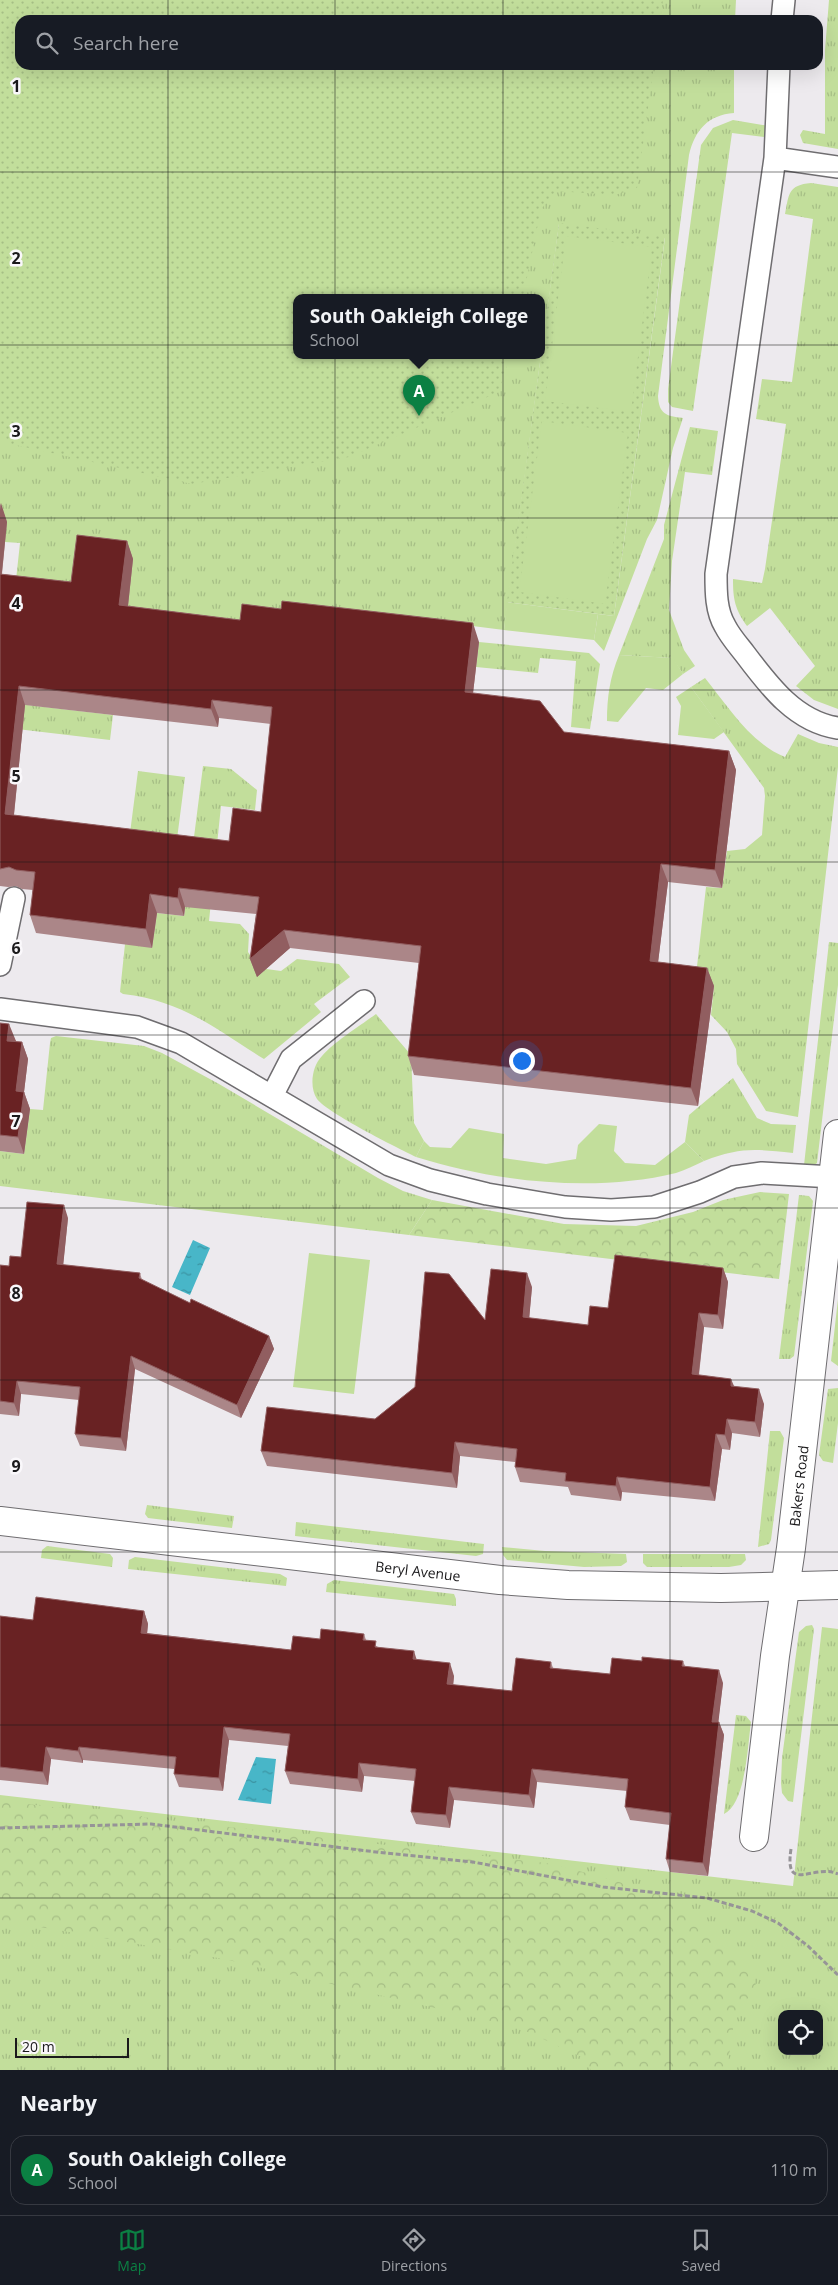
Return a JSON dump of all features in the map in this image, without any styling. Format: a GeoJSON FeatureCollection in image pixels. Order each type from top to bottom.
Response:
{"type":"FeatureCollection","features":[{"type":"Feature","properties":{"kind":"street","name":"Bakers Road"},"geometry":{"type":"LineString","coordinates":[[754,1837],[775,1656],[786,1586],[838,1134]]}},
{"type":"Feature","properties":{"kind":"street","name":"Beryl Avenue"},"geometry":{"type":"LineString","coordinates":[[0,1521],[500,1580],[568,1585],[720,1588],[838,1585]]}},
{"type":"Feature","properties":{"kind":"lane"},"geometry":{"type":"LineString","coordinates":[[782,15],[784,0]]}},
{"type":"Feature","properties":{"kind":"lane"},"geometry":{"type":"LineString","coordinates":[[779,70],[775,158],[717,565],[716,594],[724,626],[779,695],[796,710],[812,720],[838,728]]}},
{"type":"Feature","properties":{"kind":"lane"},"geometry":{"type":"LineString","coordinates":[[775,158],[838,167]]}},
{"type":"Feature","properties":{"kind":"lane"},"geometry":{"type":"LineString","coordinates":[[0,965],[14,898]]}},
{"type":"Feature","properties":{"kind":"lane"},"geometry":{"type":"LineString","coordinates":[[272,1096],[291,1059],[364,1001]]}},
{"type":"Feature","properties":{"kind":"lane"},"geometry":{"type":"LineString","coordinates":[[0,1008],[137,1027],[181,1043],[389,1165],[430,1180],[487,1194],[565,1207],[611,1210],[654,1207],[700,1192],[734,1177],[762,1172],[833,1177]]}},
{"type":"Feature","properties":{"kind":"path"},"geometry":{"type":"LineString","coordinates":[[0,1828],[151,1824],[473,1862],[603,1887],[707,1898],[752,1911],[778,1924],[808,1946],[838,1975]]}},
{"type":"Feature","properties":{"kind":"path"},"geometry":{"type":"LineString","coordinates":[[791,1849],[789,1865],[790,1871],[794,1874],[803,1875],[822,1871],[838,1874]]}},
{"type":"Feature","properties":{"kind":"green space"},"geometry":{"type":"Polygon","coordinates":[[[0,0],[736,0],[735,15],[15,15],[15,70],[734,70],[734,113],[717,117],[704,125],[695,138],[689,155],[658,396],[660,407],[664,413],[683,418],[673,448],[657,520],[647,539],[604,651],[594,640],[598,614],[614,616],[665,238],[559,224],[545,328],[545,294],[293,294],[293,359],[540,359],[504,630],[291,603],[288,627],[19,704],[113,715],[110,740],[0,727],[20,543],[5,542],[0,521],[0,0]]]}},
{"type":"Feature","properties":{"kind":"green space"},"geometry":{"type":"Polygon","coordinates":[[[0,0],[663,0],[661,15],[15,15],[15,70],[653,70],[637,188],[615,195],[556,191],[541,209],[524,294],[293,294],[293,359],[509,359],[499,392],[349,457],[192,484],[11,444],[0,435],[0,0]]]}},
{"type":"Feature","properties":{"kind":"green space"},"geometry":{"type":"Polygon","coordinates":[[[829,0],[838,0],[838,149],[803,143],[800,135],[803,130],[825,134],[825,50],[829,0]]]}},
{"type":"Feature","properties":{"kind":"green space"},"geometry":{"type":"Polygon","coordinates":[[[733,120],[769,126],[765,137],[732,133],[693,411],[672,407],[668,402],[668,389],[701,145],[713,128],[733,120]]]}},
{"type":"Feature","properties":{"kind":"green space"},"geometry":{"type":"Polygon","coordinates":[[[811,183],[838,187],[838,709],[814,700],[796,686],[815,666],[770,608],[747,626],[737,609],[733,586],[733,579],[762,583],[765,569],[786,424],[756,419],[762,379],[792,382],[813,219],[785,214],[789,196],[794,188],[811,183]]]}},
{"type":"Feature","properties":{"kind":"green space"},"geometry":{"type":"Polygon","coordinates":[[[559,223],[665,237],[614,616],[507,602],[540,359],[545,359],[545,325],[559,223]]]}},
{"type":"Feature","properties":{"kind":"green space"},"geometry":{"type":"Polygon","coordinates":[[[566,236],[652,247],[631,412],[545,401],[566,236]]]}},
{"type":"Feature","properties":{"kind":"green space"},"geometry":{"type":"Polygon","coordinates":[[[542,421],[628,433],[605,604],[519,592],[542,421]]]}},
{"type":"Feature","properties":{"kind":"green space"},"geometry":{"type":"Polygon","coordinates":[[[690,427],[718,431],[712,475],[685,472],[672,561],[669,610],[684,650],[695,666],[683,674],[672,658],[619,655],[664,539],[664,525],[690,427]]]}},
{"type":"Feature","properties":{"kind":"green space"},"geometry":{"type":"Polygon","coordinates":[[[507,602],[598,614],[594,640],[504,630],[507,602]]]}},
{"type":"Feature","properties":{"kind":"green space"},"geometry":{"type":"Polygon","coordinates":[[[479,642],[589,653],[600,664],[590,729],[571,727],[576,661],[540,658],[538,673],[476,667],[479,642]]]}},
{"type":"Feature","properties":{"kind":"green space"},"geometry":{"type":"Polygon","coordinates":[[[619,655],[673,658],[683,674],[663,690],[646,688],[618,722],[607,721],[610,687],[619,655]]]}},
{"type":"Feature","properties":{"kind":"green space"},"geometry":{"type":"Polygon","coordinates":[[[705,678],[740,723],[761,743],[773,751],[785,757],[798,734],[819,743],[838,747],[838,767],[798,1117],[766,1111],[737,1064],[736,1049],[727,1032],[711,1015],[714,986],[695,984],[706,887],[722,888],[727,851],[745,849],[762,835],[765,796],[764,788],[691,687],[705,678]]]}},
{"type":"Feature","properties":{"kind":"green space"},"geometry":{"type":"Polygon","coordinates":[[[691,687],[724,732],[714,739],[678,735],[681,706],[676,697],[691,687]]]}},
{"type":"Feature","properties":{"kind":"green space"},"geometry":{"type":"Polygon","coordinates":[[[203,766],[231,769],[257,790],[255,810],[221,806],[209,921],[240,924],[249,934],[248,952],[259,968],[281,971],[297,959],[339,964],[350,977],[314,1004],[321,1012],[264,1059],[181,1009],[120,992],[125,944],[152,947],[157,913],[184,916],[203,766]]]}},
{"type":"Feature","properties":{"kind":"green space"},"geometry":{"type":"Polygon","coordinates":[[[138,771],[185,777],[177,839],[130,833],[138,771]]]}},
{"type":"Feature","properties":{"kind":"green space"},"geometry":{"type":"Polygon","coordinates":[[[829,942],[838,943],[838,985],[817,1163],[813,1166],[804,1165],[829,942]]]}},
{"type":"Feature","properties":{"kind":"green space"},"geometry":{"type":"Polygon","coordinates":[[[376,1014],[411,1055],[414,1123],[424,1141],[416,1157],[335,1113],[317,1099],[313,1089],[314,1071],[319,1060],[333,1045],[376,1014]]]}},
{"type":"Feature","properties":{"kind":"green space"},"geometry":{"type":"Polygon","coordinates":[[[56,1036],[144,1046],[162,1053],[219,1084],[378,1178],[403,1191],[432,1200],[409,1235],[0,1186],[0,1151],[24,1154],[30,1109],[43,1110],[50,1043],[51,1038],[56,1036]]]}},
{"type":"Feature","properties":{"kind":"green space"},"geometry":{"type":"Polygon","coordinates":[[[733,1078],[757,1118],[771,1124],[796,1125],[793,1153],[748,1150],[728,1153],[704,1161],[685,1142],[689,1115],[733,1078]]]}},
{"type":"Feature","properties":{"kind":"green space"},"geometry":{"type":"Polygon","coordinates":[[[599,1124],[617,1126],[614,1151],[625,1163],[655,1165],[685,1142],[704,1161],[676,1173],[645,1179],[579,1183],[545,1182],[479,1173],[416,1157],[424,1141],[430,1147],[451,1148],[469,1128],[504,1134],[503,1158],[546,1164],[576,1159],[578,1145],[599,1124]]]}},
{"type":"Feature","properties":{"kind":"green space"},"geometry":{"type":"Polygon","coordinates":[[[760,1192],[789,1194],[779,1279],[409,1235],[432,1200],[564,1224],[636,1226],[693,1212],[723,1200],[760,1192]]]}},
{"type":"Feature","properties":{"kind":"green space"},"geometry":{"type":"Polygon","coordinates":[[[799,1195],[809,1196],[813,1201],[794,1356],[790,1359],[779,1359],[799,1195]]]}},
{"type":"Feature","properties":{"kind":"green space"},"geometry":{"type":"Polygon","coordinates":[[[309,1253],[370,1260],[354,1394],[293,1387],[309,1253]]]}},
{"type":"Feature","properties":{"kind":"green space"},"geometry":{"type":"Polygon","coordinates":[[[838,1299],[838,1366],[831,1361],[838,1299]]]}},
{"type":"Feature","properties":{"kind":"green space"},"geometry":{"type":"Polygon","coordinates":[[[838,1388],[838,1423],[833,1463],[823,1461],[819,1455],[828,1389],[838,1388]]]}},
{"type":"Feature","properties":{"kind":"green space"},"geometry":{"type":"Polygon","coordinates":[[[770,1431],[780,1431],[784,1438],[771,1540],[769,1544],[758,1547],[770,1431]]]}},
{"type":"Feature","properties":{"kind":"green space"},"geometry":{"type":"Polygon","coordinates":[[[147,1505],[234,1516],[232,1528],[148,1518],[145,1514],[147,1505]]]}},
{"type":"Feature","properties":{"kind":"green space"},"geometry":{"type":"Polygon","coordinates":[[[296,1522],[484,1544],[483,1554],[476,1556],[295,1536],[296,1522]]]}},
{"type":"Feature","properties":{"kind":"green space"},"geometry":{"type":"Polygon","coordinates":[[[47,1546],[110,1554],[113,1558],[112,1567],[41,1558],[42,1550],[47,1546]]]}},
{"type":"Feature","properties":{"kind":"green space"},"geometry":{"type":"Polygon","coordinates":[[[502,1547],[545,1551],[626,1554],[627,1562],[621,1566],[584,1567],[507,1560],[503,1555],[502,1547]]]}},
{"type":"Feature","properties":{"kind":"green space"},"geometry":{"type":"Polygon","coordinates":[[[643,1554],[745,1554],[746,1560],[741,1565],[729,1567],[647,1567],[643,1563],[643,1554]]]}},
{"type":"Feature","properties":{"kind":"green space"},"geometry":{"type":"Polygon","coordinates":[[[135,1557],[280,1574],[287,1578],[286,1586],[128,1569],[129,1560],[135,1557]]]}},
{"type":"Feature","properties":{"kind":"green space"},"geometry":{"type":"Polygon","coordinates":[[[334,1580],[454,1594],[456,1606],[326,1592],[327,1584],[334,1580]]]}},
{"type":"Feature","properties":{"kind":"green space"},"geometry":{"type":"Polygon","coordinates":[[[812,1625],[814,1629],[793,1802],[788,1801],[782,1793],[782,1758],[799,1632],[806,1626],[812,1625]]]}},
{"type":"Feature","properties":{"kind":"green space"},"geometry":{"type":"Polygon","coordinates":[[[822,1627],[838,1629],[838,2070],[0,2070],[0,1795],[793,1886],[822,1627]]]}},
{"type":"Feature","properties":{"kind":"green space"},"geometry":{"type":"Polygon","coordinates":[[[736,1715],[746,1716],[751,1722],[747,1758],[737,1798],[731,1808],[724,1814],[736,1715]]]}},
{"type":"Feature","properties":{"kind":"green space"},"geometry":{"type":"Polygon","coordinates":[[[0,1801],[554,1864],[655,1892],[735,1949],[756,1984],[734,2022],[727,2070],[591,2070],[584,2058],[517,2027],[224,1959],[0,1920],[0,1801]]]}},
{"type":"Feature","properties":{"kind":"water"},"geometry":{"type":"Polygon","coordinates":[[[193,1240],[210,1248],[190,1295],[172,1287],[193,1240]]]}},
{"type":"Feature","properties":{"kind":"water"},"geometry":{"type":"Polygon","coordinates":[[[256,1757],[276,1759],[271,1804],[238,1800],[256,1757]]]}},
{"type":"Feature","properties":{"kind":"building"},"geometry":{"type":"Polygon","coordinates":[[[77,535],[127,541],[119,605],[240,620],[242,604],[281,609],[282,601],[473,623],[465,692],[540,701],[564,732],[729,751],[715,870],[661,864],[650,961],[707,968],[691,1088],[408,1056],[421,946],[284,930],[250,959],[259,897],[179,888],[178,898],[150,894],[146,929],[30,915],[35,872],[16,870],[9,867],[0,869],[0,574],[71,582],[77,535]],[[19,686],[5,814],[229,841],[233,808],[261,812],[272,707],[212,700],[211,709],[19,686]]]}},
{"type":"Feature","properties":{"kind":"building"},"geometry":{"type":"Polygon","coordinates":[[[0,1023],[9,1024],[7,1041],[22,1042],[16,1091],[24,1092],[18,1137],[0,1135],[0,1023]]]}},
{"type":"Feature","properties":{"kind":"building"},"geometry":{"type":"Polygon","coordinates":[[[27,1202],[64,1205],[57,1264],[140,1273],[139,1278],[190,1303],[191,1299],[269,1336],[237,1405],[131,1356],[121,1438],[75,1434],[80,1387],[17,1381],[14,1403],[0,1401],[0,1265],[9,1266],[10,1256],[21,1257],[27,1202]]]}},
{"type":"Feature","properties":{"kind":"building"},"geometry":{"type":"Polygon","coordinates":[[[615,1255],[723,1268],[718,1315],[699,1313],[692,1374],[731,1379],[731,1386],[759,1389],[755,1422],[727,1419],[725,1435],[716,1434],[710,1487],[617,1477],[616,1486],[565,1481],[566,1473],[515,1467],[517,1449],[455,1442],[452,1473],[261,1451],[267,1407],[375,1419],[415,1387],[425,1272],[449,1274],[485,1320],[491,1269],[527,1273],[523,1317],[588,1325],[590,1306],[608,1308],[615,1255]]]}},
{"type":"Feature","properties":{"kind":"building"},"geometry":{"type":"Polygon","coordinates":[[[36,1597],[144,1611],[141,1633],[291,1650],[293,1636],[320,1639],[321,1629],[364,1634],[363,1640],[376,1641],[375,1647],[414,1651],[413,1659],[450,1663],[447,1684],[512,1691],[516,1658],[551,1662],[550,1668],[610,1674],[612,1658],[642,1661],[642,1657],[683,1661],[682,1666],[719,1670],[712,1722],[719,1722],[703,1863],[666,1859],[671,1813],[625,1807],[628,1779],[532,1769],[529,1795],[449,1787],[446,1815],[411,1812],[416,1769],[359,1763],[358,1779],[285,1771],[290,1734],[224,1727],[219,1778],[174,1774],[176,1757],[79,1747],[78,1751],[46,1747],[43,1772],[0,1767],[0,1616],[33,1620],[36,1597]]]}},
{"type":"Feature","properties":{"kind":"place","name":"South Oakleigh College"},"geometry":{"type":"Point","coordinates":[419,416]}}]}
